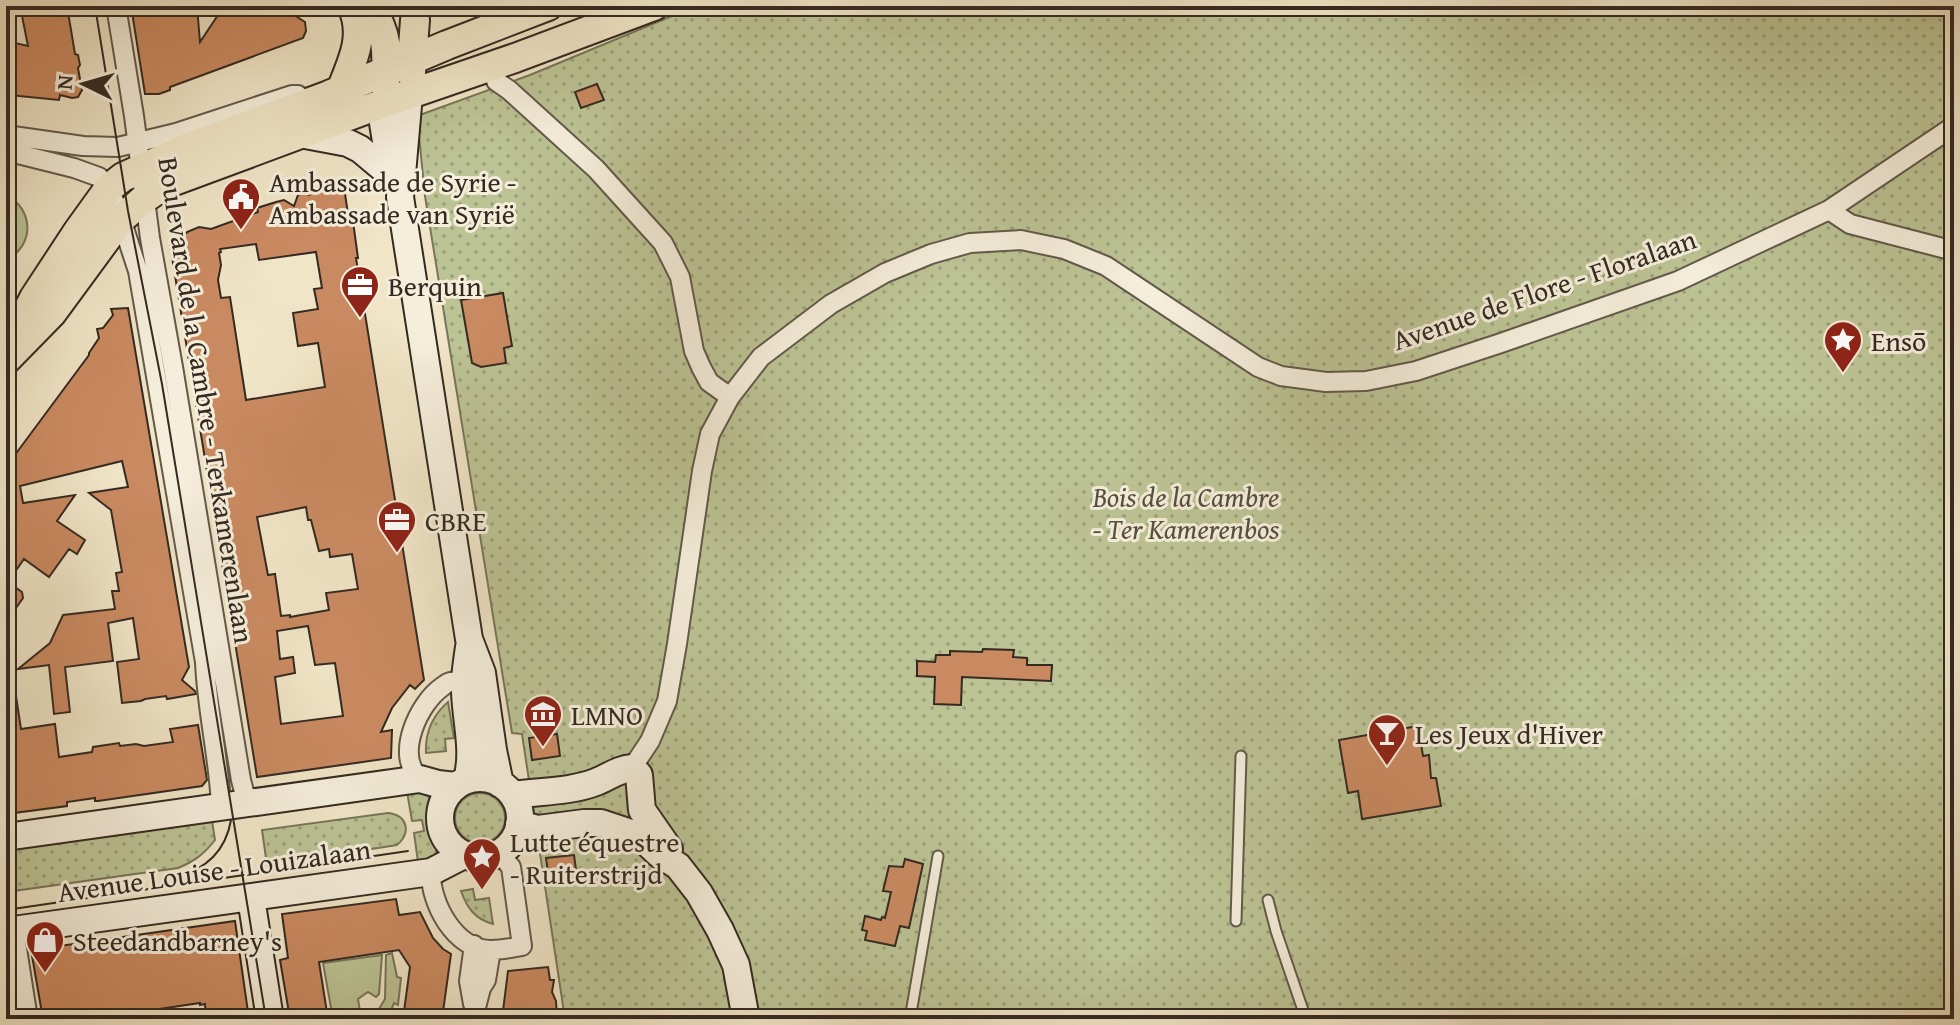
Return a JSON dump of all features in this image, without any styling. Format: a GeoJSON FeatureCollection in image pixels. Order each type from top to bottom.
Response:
{"type":"FeatureCollection","features":[{"type":"Feature","properties":{"kind":"main road"},"geometry":{"type":"LineString","coordinates":[[335,93],[357,51],[359,32],[352,6]]}},
{"type":"Feature","properties":{"kind":"main road"},"geometry":{"type":"LineString","coordinates":[[369,6],[380,21],[387,47],[399,65]]}},
{"type":"Feature","properties":{"kind":"main road"},"geometry":{"type":"LineString","coordinates":[[6,353],[34,298],[96,204],[123,177],[133,152],[182,150],[335,93],[548,6]]}},
{"type":"Feature","properties":{"kind":"main road"},"geometry":{"type":"LineString","coordinates":[[6,360],[52,313],[121,219],[166,184],[654,6]]}},
{"type":"Feature","properties":{"kind":"main road"},"geometry":{"type":"LineString","coordinates":[[406,13],[396,98],[383,123],[469,639],[482,673],[493,750],[506,789],[519,809],[519,824],[514,838],[499,853],[475,858],[452,847],[440,823],[446,796],[461,783],[472,753],[464,689],[469,639]]}},
{"type":"Feature","properties":{"kind":"main road"},"geometry":{"type":"LineString","coordinates":[[406,13],[447,45]]}},
{"type":"Feature","properties":{"kind":"main road"},"geometry":{"type":"LineString","coordinates":[[300,134],[348,143],[360,149],[395,186]]}},
{"type":"Feature","properties":{"kind":"main road"},"geometry":{"type":"LineString","coordinates":[[6,837],[420,779],[438,784],[484,778],[506,789],[569,789],[597,782],[623,768],[632,768],[639,775],[642,810],[699,893],[736,965],[746,1019]]}},
{"type":"Feature","properties":{"kind":"main road"},"geometry":{"type":"LineString","coordinates":[[519,824],[538,829],[601,823],[640,836],[678,866]]}},
{"type":"Feature","properties":{"kind":"main road","name":"Avenue Louise - Louizalaan"},"geometry":{"type":"LineString","coordinates":[[10,931],[431,872],[464,855]]}},
{"type":"Feature","properties":{"kind":"main road"},"geometry":{"type":"LineString","coordinates":[[251,898],[270,1019]]}},
{"type":"Feature","properties":{"kind":"street","name":"Boulevard de la Cambre - Terkamerenlaan"},"geometry":{"type":"LineString","coordinates":[[116,6],[133,152],[145,198],[239,765],[234,804]]}},
{"type":"Feature","properties":{"kind":"street"},"geometry":{"type":"LineString","coordinates":[[496,81],[596,169],[663,243],[680,277],[694,351],[709,382],[730,397]]}},
{"type":"Feature","properties":{"kind":"street","name":"Avenue de Flore - Floralaan"},"geometry":{"type":"LineString","coordinates":[[632,768],[650,741],[667,701],[710,434],[730,397],[761,357],[831,304],[885,273],[931,254],[970,243],[1021,240],[1064,249],[1106,266],[1250,362],[1281,376],[1326,382],[1366,381],[1416,371],[1678,281],[1829,210],[1954,126]]}},
{"type":"Feature","properties":{"kind":"street"},"geometry":{"type":"LineString","coordinates":[[6,135],[133,152]]}},
{"type":"Feature","properties":{"kind":"street"},"geometry":{"type":"LineString","coordinates":[[6,151],[80,169],[99,177],[109,188]]}},
{"type":"Feature","properties":{"kind":"street","name":"Boulevard de la Cambre - Terkamerenlaan"},"geometry":{"type":"LineString","coordinates":[[109,188],[138,271],[202,647],[220,783],[234,804]]}},
{"type":"Feature","properties":{"kind":"street"},"geometry":{"type":"LineString","coordinates":[[1829,210],[1850,224],[1954,251]]}},
{"type":"Feature","properties":{"kind":"street"},"geometry":{"type":"LineString","coordinates":[[420,779],[415,774],[410,750],[418,715],[435,692],[446,684],[458,683],[464,689]]}},
{"type":"Feature","properties":{"kind":"street"},"geometry":{"type":"LineString","coordinates":[[431,872],[432,887],[443,917],[457,935],[482,948],[522,946],[511,867],[499,853]]}},
{"type":"Feature","properties":{"kind":"street"},"geometry":{"type":"LineString","coordinates":[[10,931],[28,1019]]}},
{"type":"Feature","properties":{"kind":"street"},"geometry":{"type":"LineString","coordinates":[[474,1015],[486,980],[482,948]]}},
{"type":"Feature","properties":{"kind":"lane"},"geometry":{"type":"LineString","coordinates":[[1236,921],[1241,756]]}},
{"type":"Feature","properties":{"kind":"lane"},"geometry":{"type":"LineString","coordinates":[[910,1019],[938,856]]}},
{"type":"Feature","properties":{"kind":"lane"},"geometry":{"type":"LineString","coordinates":[[1268,900],[1306,1019]]}},
{"type":"Feature","properties":{"kind":"green space","name":"Bois de la Cambre - Ter Kamerenbos"},"geometry":{"type":"Polygon","coordinates":[[[696,6],[1954,6],[1954,1019],[565,1019],[522,734],[512,733],[425,196],[417,116],[530,75],[696,6]]]}},
{"type":"Feature","properties":{"kind":"green space"},"geometry":{"type":"Polygon","coordinates":[[[6,195],[22,209],[27,228],[22,246],[6,260],[6,195]]]}},
{"type":"Feature","properties":{"kind":"green space"},"geometry":{"type":"Polygon","coordinates":[[[448,702],[454,738],[445,739],[446,751],[426,753],[431,725],[448,702]]]}},
{"type":"Feature","properties":{"kind":"green space"},"geometry":{"type":"Polygon","coordinates":[[[406,786],[427,792],[430,800],[429,825],[436,858],[419,869],[414,833],[424,831],[422,820],[412,821],[406,786]]]}},
{"type":"Feature","properties":{"kind":"green space"},"geometry":{"type":"Polygon","coordinates":[[[480,793],[497,801],[505,818],[497,835],[480,843],[463,835],[455,818],[463,801],[480,793]]]}},
{"type":"Feature","properties":{"kind":"green space"},"geometry":{"type":"Polygon","coordinates":[[[388,813],[400,817],[405,825],[405,835],[397,845],[267,865],[262,830],[388,813]]]}},
{"type":"Feature","properties":{"kind":"green space"},"geometry":{"type":"Polygon","coordinates":[[[211,814],[215,840],[199,857],[178,868],[6,892],[6,847],[211,814]]]}},
{"type":"Feature","properties":{"kind":"green space"},"geometry":{"type":"Polygon","coordinates":[[[473,889],[475,900],[489,898],[493,924],[477,916],[466,903],[461,891],[473,889]]]}},
{"type":"Feature","properties":{"kind":"green space"},"geometry":{"type":"Polygon","coordinates":[[[392,953],[397,977],[401,978],[398,1005],[394,1003],[388,1019],[373,1019],[385,999],[386,955],[392,953]]]}},
{"type":"Feature","properties":{"kind":"green space"},"geometry":{"type":"Polygon","coordinates":[[[382,955],[379,994],[376,997],[368,992],[358,999],[359,1019],[333,1019],[323,963],[382,955]]]}},
{"type":"Feature","properties":{"kind":"building"},"geometry":{"type":"Polygon","coordinates":[[[32,6],[67,6],[75,54],[80,65],[82,90],[78,97],[60,95],[59,100],[6,93],[6,41],[28,46],[21,11],[32,6]]]}},
{"type":"Feature","properties":{"kind":"building"},"geometry":{"type":"Polygon","coordinates":[[[131,6],[197,6],[200,42],[224,6],[280,6],[305,22],[306,31],[303,38],[170,87],[170,90],[159,94],[145,94],[131,6]]]}},
{"type":"Feature","properties":{"kind":"building"},"geometry":{"type":"Polygon","coordinates":[[[597,84],[604,100],[581,108],[575,92],[597,84]]]}},
{"type":"Feature","properties":{"kind":"building"},"geometry":{"type":"Polygon","coordinates":[[[341,183],[348,214],[352,214],[356,258],[424,680],[415,689],[410,685],[392,708],[381,732],[392,730],[391,758],[257,777],[170,245],[199,227],[211,229],[276,202],[284,200],[294,206],[298,195],[304,192],[309,195],[325,184],[341,183]],[[256,244],[220,249],[219,253],[221,298],[230,297],[246,400],[325,387],[318,343],[298,346],[293,313],[318,309],[314,289],[322,288],[316,252],[259,260],[256,244]],[[306,507],[257,517],[268,575],[275,574],[281,616],[329,610],[326,593],[358,589],[352,554],[330,557],[329,549],[319,551],[306,507]],[[308,626],[277,631],[280,659],[293,657],[295,673],[275,677],[281,724],[343,716],[335,663],[315,665],[308,626]]]}},
{"type":"Feature","properties":{"kind":"building"},"geometry":{"type":"Polygon","coordinates":[[[503,293],[512,346],[504,348],[506,363],[481,367],[472,363],[461,300],[503,293]]]}},
{"type":"Feature","properties":{"kind":"building"},"geometry":{"type":"Polygon","coordinates":[[[128,308],[189,667],[182,680],[196,694],[122,703],[117,662],[139,659],[133,618],[108,623],[113,661],[65,667],[70,712],[54,714],[49,665],[18,669],[50,643],[63,615],[115,609],[112,591],[119,591],[116,573],[122,572],[111,510],[89,493],[128,487],[122,461],[20,486],[23,503],[75,495],[57,521],[85,540],[77,554],[69,549],[49,577],[24,559],[8,582],[22,592],[23,598],[6,622],[6,467],[89,355],[99,338],[97,329],[103,328],[113,315],[111,309],[128,308]]]}},
{"type":"Feature","properties":{"kind":"building"},"geometry":{"type":"Polygon","coordinates":[[[983,649],[1014,650],[1013,657],[1027,658],[1027,665],[1052,665],[1051,681],[962,677],[961,705],[934,704],[935,677],[917,676],[917,661],[935,662],[936,655],[950,655],[950,651],[982,652],[983,649]]]}},
{"type":"Feature","properties":{"kind":"building"},"geometry":{"type":"Polygon","coordinates":[[[14,683],[21,729],[55,724],[59,757],[92,752],[93,747],[119,743],[120,746],[144,746],[173,742],[170,729],[198,725],[207,780],[202,786],[98,801],[95,798],[67,802],[67,806],[6,814],[6,684],[14,683]]]}},
{"type":"Feature","properties":{"kind":"building","name":"Les Jeux d'Hiver"},"geometry":{"type":"Polygon","coordinates":[[[1418,726],[1423,756],[1429,755],[1431,778],[1436,778],[1441,806],[1362,819],[1358,791],[1348,793],[1339,740],[1418,726]]]}},
{"type":"Feature","properties":{"kind":"building"},"geometry":{"type":"Polygon","coordinates":[[[557,734],[560,756],[532,760],[529,738],[557,734]]]}},
{"type":"Feature","properties":{"kind":"building"},"geometry":{"type":"Polygon","coordinates":[[[574,855],[577,877],[549,881],[546,858],[574,855]]]}},
{"type":"Feature","properties":{"kind":"building"},"geometry":{"type":"Polygon","coordinates":[[[905,859],[923,864],[909,928],[900,926],[895,946],[865,940],[867,931],[862,930],[865,916],[885,918],[891,892],[883,891],[889,866],[903,867],[905,859]]]}},
{"type":"Feature","properties":{"kind":"building"},"geometry":{"type":"Polygon","coordinates":[[[396,899],[399,915],[420,912],[433,938],[451,954],[442,1019],[403,1019],[410,967],[399,950],[319,962],[328,1019],[290,1019],[280,960],[288,958],[282,914],[396,899]]]}},
{"type":"Feature","properties":{"kind":"building"},"geometry":{"type":"Polygon","coordinates":[[[235,921],[249,1019],[206,1019],[205,1004],[200,1003],[92,1019],[43,1019],[31,950],[235,921]]]}},
{"type":"Feature","properties":{"kind":"building"},"geometry":{"type":"Polygon","coordinates":[[[548,967],[550,980],[554,980],[552,992],[557,1019],[502,1019],[508,971],[548,967]]]}},
{"type":"Feature","properties":{"kind":"tram line"},"geometry":{"type":"LineString","coordinates":[[95,6],[128,211],[162,384],[266,1019]]}},
{"type":"Feature","properties":{"kind":"tram line"},"geometry":{"type":"LineString","coordinates":[[177,876],[197,869],[213,857],[225,841],[231,820]]}},
{"type":"Feature","properties":{"kind":"tram line"},"geometry":{"type":"LineString","coordinates":[[6,910],[408,851]]}},
{"type":"Feature","properties":{"kind":"place","name":"Ambassade de Syrie - Ambassade van Syrië"},"geometry":{"type":"Point","coordinates":[241,231]}},
{"type":"Feature","properties":{"kind":"place","name":"Berquin"},"geometry":{"type":"Point","coordinates":[360,319]}},
{"type":"Feature","properties":{"kind":"place","name":"Ensō"},"geometry":{"type":"Point","coordinates":[1843,374]}},
{"type":"Feature","properties":{"kind":"place","name":"CBRE"},"geometry":{"type":"Point","coordinates":[397,554]}},
{"type":"Feature","properties":{"kind":"place","name":"LMNO"},"geometry":{"type":"Point","coordinates":[543,748]}},
{"type":"Feature","properties":{"kind":"place","name":"Les Jeux d'Hiver"},"geometry":{"type":"Point","coordinates":[1387,767]}},
{"type":"Feature","properties":{"kind":"place","name":"Lutte équestre - Ruiterstrijd"},"geometry":{"type":"Point","coordinates":[482,891]}},
{"type":"Feature","properties":{"kind":"place","name":"Steedandbarney's"},"geometry":{"type":"Point","coordinates":[45,974]}}]}
